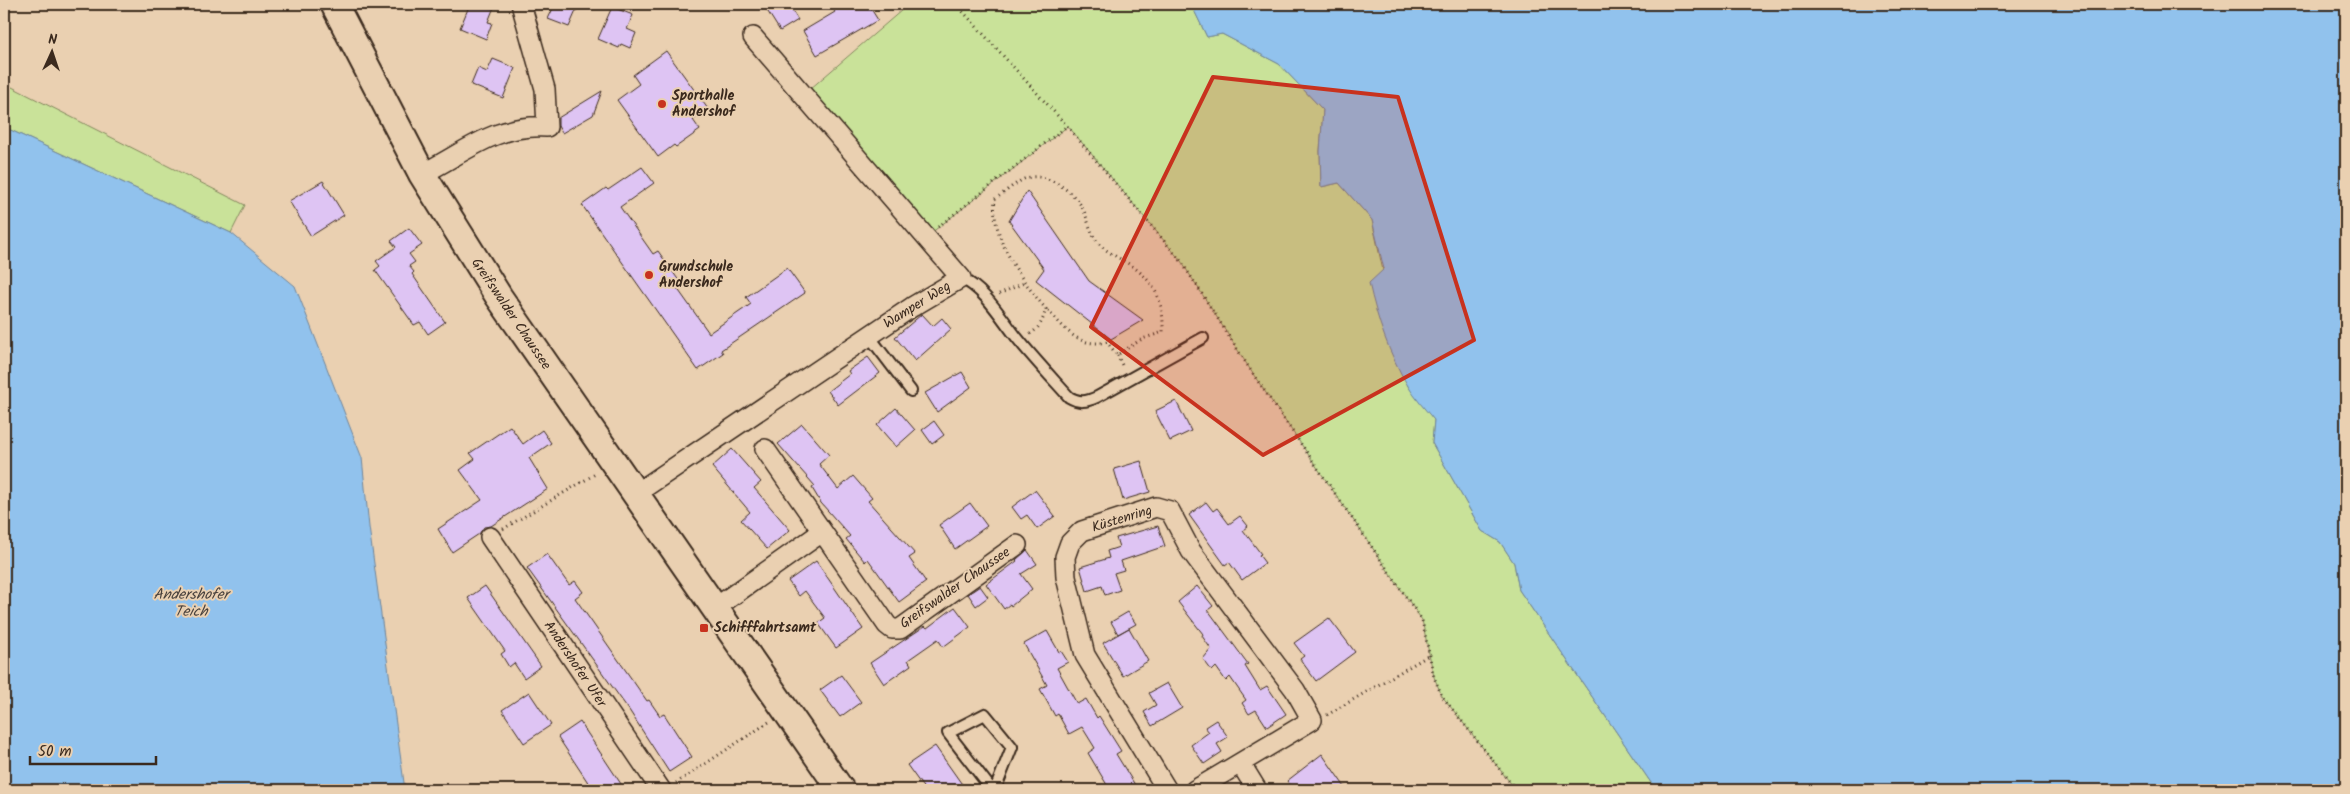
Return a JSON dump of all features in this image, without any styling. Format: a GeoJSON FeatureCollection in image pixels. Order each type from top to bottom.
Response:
{"type":"FeatureCollection","features":[{"type":"Feature","properties":{"kind":"main road","name":"Greifswalder Chaussee"},"geometry":{"type":"LineString","coordinates":[[334,4],[422,174],[499,298],[841,790]]}},
{"type":"Feature","properties":{"kind":"street"},"geometry":{"type":"LineString","coordinates":[[422,174],[497,134],[517,127],[547,127],[545,89],[521,4]]}},
{"type":"Feature","properties":{"kind":"street","name":"Wamper Weg"},"geometry":{"type":"LineString","coordinates":[[635,494],[869,336],[961,278],[753,37]]}},
{"type":"Feature","properties":{"kind":"street","name":"Greifswalder Chaussee"},"geometry":{"type":"LineString","coordinates":[[766,448],[822,532],[887,625],[892,629],[900,628],[1017,545]]}},
{"type":"Feature","properties":{"kind":"street","name":"Küstenring"},"geometry":{"type":"LineString","coordinates":[[1167,790],[1084,655],[1066,577],[1065,557],[1070,543],[1082,531],[1156,507],[1170,512],[1191,551],[1295,690],[1312,720]]}},
{"type":"Feature","properties":{"kind":"street"},"geometry":{"type":"LineString","coordinates":[[715,608],[822,532]]}},
{"type":"Feature","properties":{"kind":"street","name":"Andershofer Ufer"},"geometry":{"type":"LineString","coordinates":[[490,537],[667,788]]}},
{"type":"Feature","properties":{"kind":"street"},"geometry":{"type":"LineString","coordinates":[[1195,790],[1312,720]]}},
{"type":"Feature","properties":{"kind":"street"},"geometry":{"type":"LineString","coordinates":[[1241,764],[1257,790]]}},
{"type":"Feature","properties":{"kind":"lane"},"geometry":{"type":"LineString","coordinates":[[961,278],[971,283],[988,300],[1019,340],[1069,397],[1077,402],[1087,402],[1203,338]]}},
{"type":"Feature","properties":{"kind":"lane"},"geometry":{"type":"LineString","coordinates":[[869,336],[911,391]]}},
{"type":"Feature","properties":{"kind":"lane"},"geometry":{"type":"LineString","coordinates":[[985,714],[1012,747],[994,790],[948,733],[985,714]]}},
{"type":"Feature","properties":{"kind":"path"},"geometry":{"type":"LineString","coordinates":[[956,4],[1067,126],[1181,261],[1255,377],[1422,620],[1431,654],[1434,677],[1442,696],[1516,790]]}},
{"type":"Feature","properties":{"kind":"path"},"geometry":{"type":"LineString","coordinates":[[926,237],[1067,126]]}},
{"type":"Feature","properties":{"kind":"path"},"geometry":{"type":"LineString","coordinates":[[1117,355],[1142,339],[1163,332],[1163,314],[1158,294],[1148,278],[1112,254],[1092,236],[1082,208],[1072,194],[1059,185],[1036,177],[1024,179],[995,199],[993,211],[996,229],[1024,284],[1046,310],[1070,333],[1083,342],[1091,344],[1107,342],[1122,364]]}},
{"type":"Feature","properties":{"kind":"path"},"geometry":{"type":"LineString","coordinates":[[988,300],[1012,287],[1024,284]]}},
{"type":"Feature","properties":{"kind":"path"},"geometry":{"type":"LineString","coordinates":[[1019,340],[1037,330],[1046,310]]}},
{"type":"Feature","properties":{"kind":"path"},"geometry":{"type":"LineString","coordinates":[[490,537],[613,463]]}},
{"type":"Feature","properties":{"kind":"path"},"geometry":{"type":"LineString","coordinates":[[1312,720],[1324,717],[1431,654]]}},
{"type":"Feature","properties":{"kind":"path"},"geometry":{"type":"LineString","coordinates":[[667,788],[787,711]]}},
{"type":"Feature","properties":{"kind":"highlighted area"},"geometry":{"type":"Polygon","coordinates":[[[1213,77],[1398,97],[1474,340],[1263,455],[1091,327],[1213,77]]]}},
{"type":"Feature","properties":{"kind":"green space"},"geometry":{"type":"Polygon","coordinates":[[[909,4],[1191,4],[1207,37],[1222,34],[1279,64],[1323,110],[1320,151],[1321,187],[1339,183],[1372,220],[1408,386],[1434,420],[1432,443],[1482,531],[1500,542],[1514,563],[1519,590],[1656,790],[1516,790],[1442,696],[1434,677],[1422,620],[1255,377],[1181,261],[1068,126],[926,237],[803,95],[909,4]]]}},
{"type":"Feature","properties":{"kind":"green space"},"geometry":{"type":"Polygon","coordinates":[[[4,83],[245,205],[231,233],[4,127],[4,83]]]}},
{"type":"Feature","properties":{"kind":"water"},"geometry":{"type":"Polygon","coordinates":[[[1191,4],[2346,4],[2346,790],[1656,790],[1519,590],[1514,563],[1500,542],[1482,531],[1432,443],[1434,420],[1414,395],[1401,374],[1384,336],[1372,296],[1369,283],[1384,269],[1372,220],[1339,183],[1321,187],[1320,151],[1323,110],[1279,64],[1222,34],[1207,37],[1191,4]]]}},
{"type":"Feature","properties":{"kind":"water","name":"Andershofer Teich"},"geometry":{"type":"Polygon","coordinates":[[[4,127],[231,233],[295,286],[362,458],[369,527],[405,790],[4,790],[4,127]]]}},
{"type":"Feature","properties":{"kind":"building"},"geometry":{"type":"Polygon","coordinates":[[[470,4],[485,4],[494,7],[488,22],[492,23],[486,39],[460,28],[470,4]]]}},
{"type":"Feature","properties":{"kind":"building"},"geometry":{"type":"Polygon","coordinates":[[[555,4],[579,4],[569,27],[548,19],[555,4]]]}},
{"type":"Feature","properties":{"kind":"building"},"geometry":{"type":"Polygon","coordinates":[[[763,4],[788,4],[798,20],[780,31],[763,4]]]}},
{"type":"Feature","properties":{"kind":"building"},"geometry":{"type":"Polygon","coordinates":[[[830,4],[868,4],[878,20],[817,55],[803,31],[835,12],[830,4]]]}},
{"type":"Feature","properties":{"kind":"building"},"geometry":{"type":"Polygon","coordinates":[[[612,7],[633,15],[627,29],[636,33],[630,48],[621,44],[619,48],[598,39],[612,7]]]}},
{"type":"Feature","properties":{"kind":"building","name":"Sporthalle Andershof"},"geometry":{"type":"Polygon","coordinates":[[[666,51],[708,109],[693,120],[700,130],[658,157],[617,100],[639,84],[633,75],[666,51]]]}},
{"type":"Feature","properties":{"kind":"building"},"geometry":{"type":"Polygon","coordinates":[[[493,59],[515,68],[503,98],[471,85],[478,68],[487,72],[493,59]]]}},
{"type":"Feature","properties":{"kind":"building"},"geometry":{"type":"Polygon","coordinates":[[[602,91],[593,115],[562,133],[558,126],[558,118],[602,91]]]}},
{"type":"Feature","properties":{"kind":"building"},"geometry":{"type":"Polygon","coordinates":[[[642,167],[654,183],[620,207],[653,254],[658,251],[682,285],[677,288],[709,333],[751,304],[746,297],[787,268],[805,293],[721,350],[723,353],[698,370],[582,205],[606,188],[608,190],[642,167]]]}},
{"type":"Feature","properties":{"kind":"building"},"geometry":{"type":"Polygon","coordinates":[[[323,181],[344,215],[311,236],[289,201],[323,181]]]}},
{"type":"Feature","properties":{"kind":"building"},"geometry":{"type":"Polygon","coordinates":[[[1027,191],[1089,281],[1143,320],[1111,339],[1036,280],[1044,269],[1009,221],[1027,191]]]}},
{"type":"Feature","properties":{"kind":"building"},"geometry":{"type":"Polygon","coordinates":[[[409,228],[422,245],[409,254],[415,262],[409,266],[414,272],[412,274],[445,322],[428,334],[420,322],[414,325],[375,270],[380,266],[376,261],[396,247],[391,241],[409,228]]]}},
{"type":"Feature","properties":{"kind":"building"},"geometry":{"type":"Polygon","coordinates":[[[922,314],[933,326],[942,318],[951,329],[915,361],[895,337],[922,314]]]}},
{"type":"Feature","properties":{"kind":"building"},"geometry":{"type":"Polygon","coordinates":[[[868,357],[880,373],[838,405],[828,391],[850,374],[848,371],[868,357]]]}},
{"type":"Feature","properties":{"kind":"building"},"geometry":{"type":"Polygon","coordinates":[[[962,372],[971,387],[937,412],[925,393],[962,372]]]}},
{"type":"Feature","properties":{"kind":"building"},"geometry":{"type":"Polygon","coordinates":[[[1176,401],[1191,431],[1170,441],[1155,411],[1176,401]]]}},
{"type":"Feature","properties":{"kind":"building"},"geometry":{"type":"Polygon","coordinates":[[[896,408],[915,430],[896,447],[877,425],[896,408]]]}},
{"type":"Feature","properties":{"kind":"building"},"geometry":{"type":"Polygon","coordinates":[[[934,421],[944,435],[932,444],[922,430],[934,421]]]}},
{"type":"Feature","properties":{"kind":"building"},"geometry":{"type":"Polygon","coordinates":[[[802,424],[829,455],[819,464],[838,489],[853,476],[872,498],[868,501],[915,554],[909,558],[926,582],[899,602],[868,559],[865,562],[846,539],[850,536],[821,503],[812,488],[815,486],[778,444],[802,424]]]}},
{"type":"Feature","properties":{"kind":"building"},"geometry":{"type":"Polygon","coordinates":[[[510,426],[523,444],[542,430],[551,443],[529,458],[548,489],[491,526],[484,527],[479,534],[452,552],[438,529],[482,500],[460,470],[475,459],[470,453],[510,426]]]}},
{"type":"Feature","properties":{"kind":"building"},"geometry":{"type":"Polygon","coordinates":[[[732,449],[761,482],[754,488],[790,530],[767,549],[741,520],[750,512],[712,467],[732,449]]]}},
{"type":"Feature","properties":{"kind":"building"},"geometry":{"type":"Polygon","coordinates":[[[1141,461],[1150,492],[1123,500],[1114,469],[1141,461]]]}},
{"type":"Feature","properties":{"kind":"building"},"geometry":{"type":"Polygon","coordinates":[[[1035,490],[1055,516],[1037,529],[1027,515],[1021,519],[1012,507],[1035,490]]]}},
{"type":"Feature","properties":{"kind":"building"},"geometry":{"type":"Polygon","coordinates":[[[1206,502],[1213,511],[1217,508],[1229,524],[1240,516],[1248,526],[1243,530],[1261,554],[1259,555],[1265,563],[1242,580],[1229,562],[1225,565],[1189,515],[1206,502]]]}},
{"type":"Feature","properties":{"kind":"building"},"geometry":{"type":"Polygon","coordinates":[[[970,503],[987,526],[955,549],[939,525],[970,503]]]}},
{"type":"Feature","properties":{"kind":"building"},"geometry":{"type":"Polygon","coordinates":[[[1158,526],[1165,546],[1121,561],[1124,570],[1114,573],[1120,590],[1105,595],[1102,586],[1087,591],[1080,567],[1109,558],[1107,551],[1119,547],[1116,538],[1158,526]]]}},
{"type":"Feature","properties":{"kind":"building"},"geometry":{"type":"Polygon","coordinates":[[[1027,550],[1037,564],[1021,574],[1032,589],[1011,606],[1010,604],[1004,609],[986,584],[1017,561],[1027,550]]]}},
{"type":"Feature","properties":{"kind":"building"},"geometry":{"type":"Polygon","coordinates":[[[547,554],[569,585],[575,581],[583,592],[575,598],[647,701],[649,700],[660,716],[664,714],[692,757],[669,772],[629,710],[527,568],[547,554]]]}},
{"type":"Feature","properties":{"kind":"building"},"geometry":{"type":"Polygon","coordinates":[[[816,561],[863,629],[836,648],[818,623],[825,618],[805,591],[799,596],[788,581],[816,561]]]}},
{"type":"Feature","properties":{"kind":"building"},"geometry":{"type":"Polygon","coordinates":[[[485,586],[541,666],[524,678],[514,663],[509,667],[501,654],[505,651],[468,598],[485,586]]]}},
{"type":"Feature","properties":{"kind":"building"},"geometry":{"type":"Polygon","coordinates":[[[980,586],[988,597],[976,606],[968,594],[980,586]]]}},
{"type":"Feature","properties":{"kind":"building"},"geometry":{"type":"Polygon","coordinates":[[[1197,586],[1213,606],[1208,610],[1248,664],[1245,666],[1260,690],[1267,686],[1286,714],[1267,727],[1256,710],[1249,714],[1242,703],[1246,700],[1230,677],[1226,681],[1216,667],[1212,671],[1203,659],[1211,649],[1202,636],[1203,634],[1178,602],[1197,586]]]}},
{"type":"Feature","properties":{"kind":"building"},"geometry":{"type":"Polygon","coordinates":[[[955,607],[970,627],[943,647],[938,639],[908,660],[911,665],[884,684],[870,663],[925,626],[927,628],[955,607]]]}},
{"type":"Feature","properties":{"kind":"building"},"geometry":{"type":"Polygon","coordinates":[[[1128,612],[1136,624],[1118,634],[1111,622],[1128,612]]]}},
{"type":"Feature","properties":{"kind":"building"},"geometry":{"type":"Polygon","coordinates":[[[1329,618],[1355,652],[1316,681],[1300,659],[1304,656],[1294,643],[1329,618]]]}},
{"type":"Feature","properties":{"kind":"building"},"geometry":{"type":"Polygon","coordinates":[[[1129,628],[1148,661],[1123,676],[1103,643],[1129,628]]]}},
{"type":"Feature","properties":{"kind":"building"},"geometry":{"type":"Polygon","coordinates":[[[1047,631],[1059,652],[1061,651],[1068,662],[1057,668],[1077,704],[1086,699],[1097,718],[1099,716],[1121,751],[1116,754],[1138,790],[1110,790],[1088,753],[1095,748],[1082,727],[1069,734],[1058,714],[1055,716],[1040,689],[1047,685],[1024,644],[1047,631]]]}},
{"type":"Feature","properties":{"kind":"building"},"geometry":{"type":"Polygon","coordinates":[[[841,675],[861,702],[840,717],[820,690],[841,675]]]}},
{"type":"Feature","properties":{"kind":"building"},"geometry":{"type":"Polygon","coordinates":[[[1167,683],[1182,708],[1152,726],[1144,712],[1156,705],[1149,693],[1167,683]]]}},
{"type":"Feature","properties":{"kind":"building"},"geometry":{"type":"Polygon","coordinates":[[[529,692],[551,725],[524,743],[502,710],[529,692]]]}},
{"type":"Feature","properties":{"kind":"building"},"geometry":{"type":"Polygon","coordinates":[[[1216,720],[1228,737],[1217,744],[1222,752],[1204,764],[1191,745],[1209,732],[1205,727],[1216,720]]]}},
{"type":"Feature","properties":{"kind":"building"},"geometry":{"type":"Polygon","coordinates":[[[580,722],[625,790],[593,790],[558,737],[580,722]]]}},
{"type":"Feature","properties":{"kind":"building"},"geometry":{"type":"Polygon","coordinates":[[[935,746],[966,790],[925,790],[907,765],[935,746]]]}},
{"type":"Feature","properties":{"kind":"building"},"geometry":{"type":"Polygon","coordinates":[[[1322,754],[1347,790],[1294,790],[1287,781],[1322,754]]]}},
{"type":"Feature","properties":{"kind":"place","name":"Sporthalle Andershof"},"geometry":{"type":"Point","coordinates":[662,104]}},
{"type":"Feature","properties":{"kind":"place","name":"Grundschule Andershof"},"geometry":{"type":"Point","coordinates":[649,275]}},
{"type":"Feature","properties":{"kind":"place","name":"Schifffahrtsamt"},"geometry":{"type":"Point","coordinates":[704,628]}}]}
